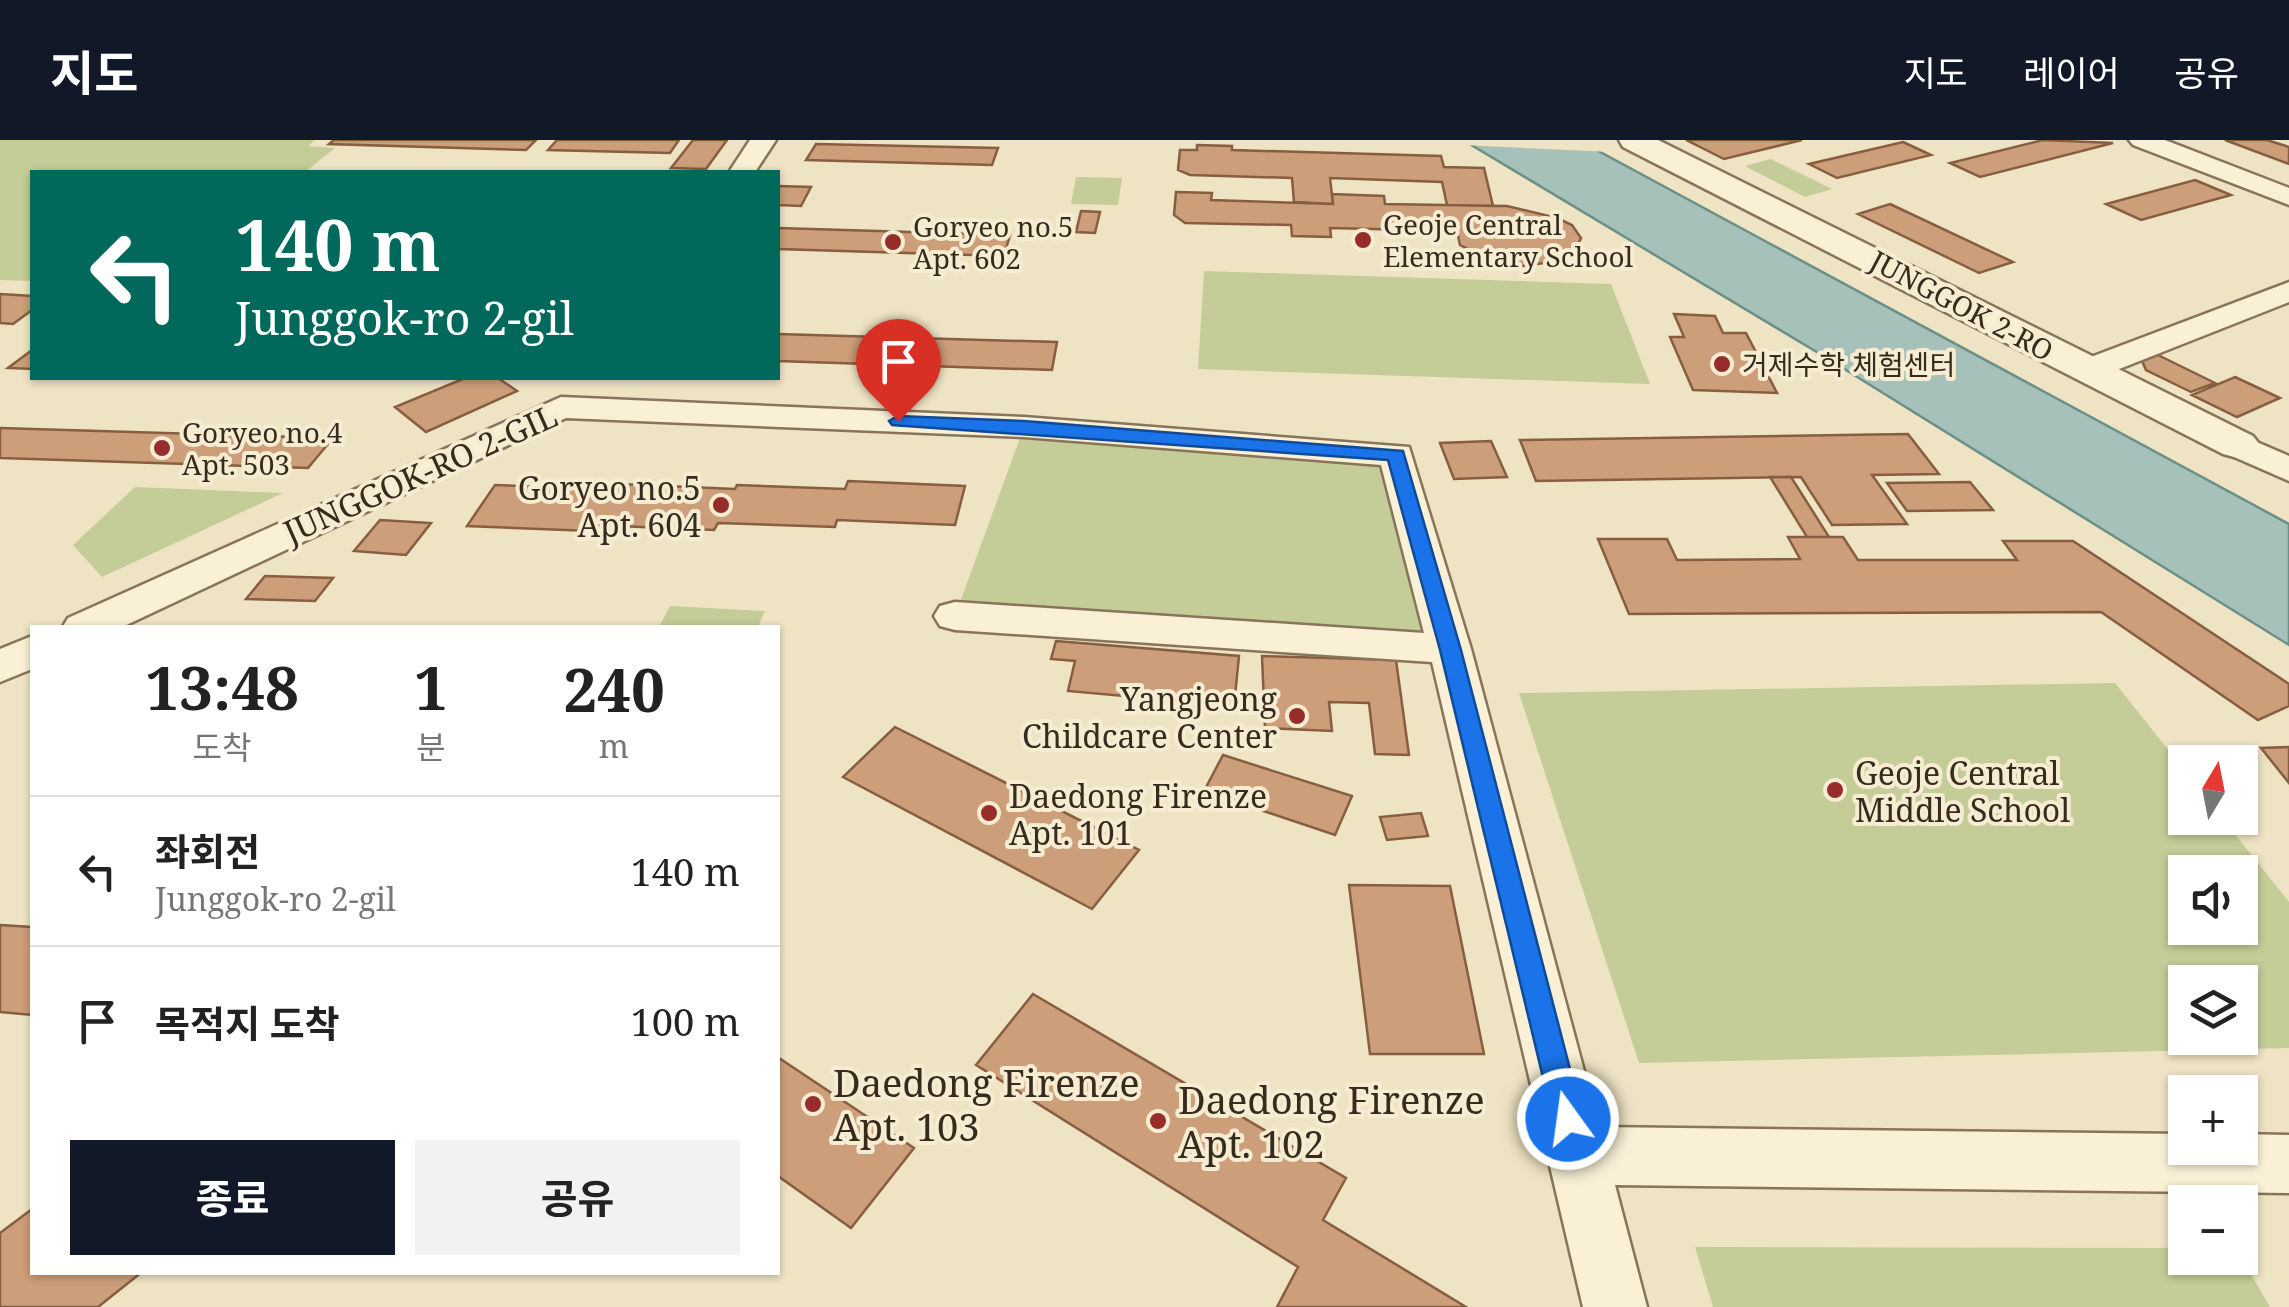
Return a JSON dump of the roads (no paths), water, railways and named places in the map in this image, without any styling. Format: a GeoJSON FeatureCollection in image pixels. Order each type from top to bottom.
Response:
{"type":"FeatureCollection","features":[{"type":"Feature","properties":{"kind":"street"},"geometry":{"type":"LineString","coordinates":[[743,170],[763,140]]}},
{"type":"Feature","properties":{"kind":"street","name":"JUNGGOK 2-RO"},"geometry":{"type":"LineString","coordinates":[[1634,140],[2289,470]]}},
{"type":"Feature","properties":{"kind":"street"},"geometry":{"type":"LineString","coordinates":[[2142,140],[2289,197]]}},
{"type":"Feature","properties":{"kind":"street"},"geometry":{"type":"LineString","coordinates":[[2087,370],[2289,290]]}},
{"type":"Feature","properties":{"kind":"street"},"geometry":{"type":"LineString","coordinates":[[561,407],[595,380]]}},
{"type":"Feature","properties":{"kind":"street","name":"JUNGGOK-RO 2-GIL"},"geometry":{"type":"LineString","coordinates":[[89,625],[561,407],[1396,438],[1615,1307]]}},
{"type":"Feature","properties":{"kind":"street"},"geometry":{"type":"LineString","coordinates":[[955,616],[1450,650]]}},
{"type":"Feature","properties":{"kind":"street"},"geometry":{"type":"LineString","coordinates":[[0,667],[30,653]]}},
{"type":"Feature","properties":{"kind":"street"},"geometry":{"type":"LineString","coordinates":[[1577,1156],[2286,1168]]}},
{"type":"Feature","properties":{"kind":"water"},"geometry":{"type":"Polygon","coordinates":[[[1463,140],[1578,140],[2289,524],[2289,645],[1825,357],[1463,140]]]}},
{"type":"Feature","properties":{"kind":"place","name":"Geoje Central Elementary School"},"geometry":{"type":"Point","coordinates":[1363,240]}},
{"type":"Feature","properties":{"kind":"place","name":"Goryeo no.5 Apt. 602"},"geometry":{"type":"Point","coordinates":[893,242]}},
{"type":"Feature","properties":{"kind":"place","name":"거제수학 체험센터"},"geometry":{"type":"Point","coordinates":[1722,364]}},
{"type":"Feature","properties":{"kind":"place","name":"Goryeo no.4 Apt. 503"},"geometry":{"type":"Point","coordinates":[162,448]}},
{"type":"Feature","properties":{"kind":"place","name":"Goryeo no.5 Apt. 604"},"geometry":{"type":"Point","coordinates":[721,505]}},
{"type":"Feature","properties":{"kind":"place","name":"Yangjeong Childcare Center"},"geometry":{"type":"Point","coordinates":[1297,716]}},
{"type":"Feature","properties":{"kind":"place","name":"Geoje Central Middle School"},"geometry":{"type":"Point","coordinates":[1835,790]}},
{"type":"Feature","properties":{"kind":"place","name":"Daedong Firenze Apt. 101"},"geometry":{"type":"Point","coordinates":[989,813]}},
{"type":"Feature","properties":{"kind":"place","name":"Daedong Firenze Apt. 103"},"geometry":{"type":"Point","coordinates":[813,1104]}},
{"type":"Feature","properties":{"kind":"place","name":"Daedong Firenze Apt. 102"},"geometry":{"type":"Point","coordinates":[1158,1121]}}]}
